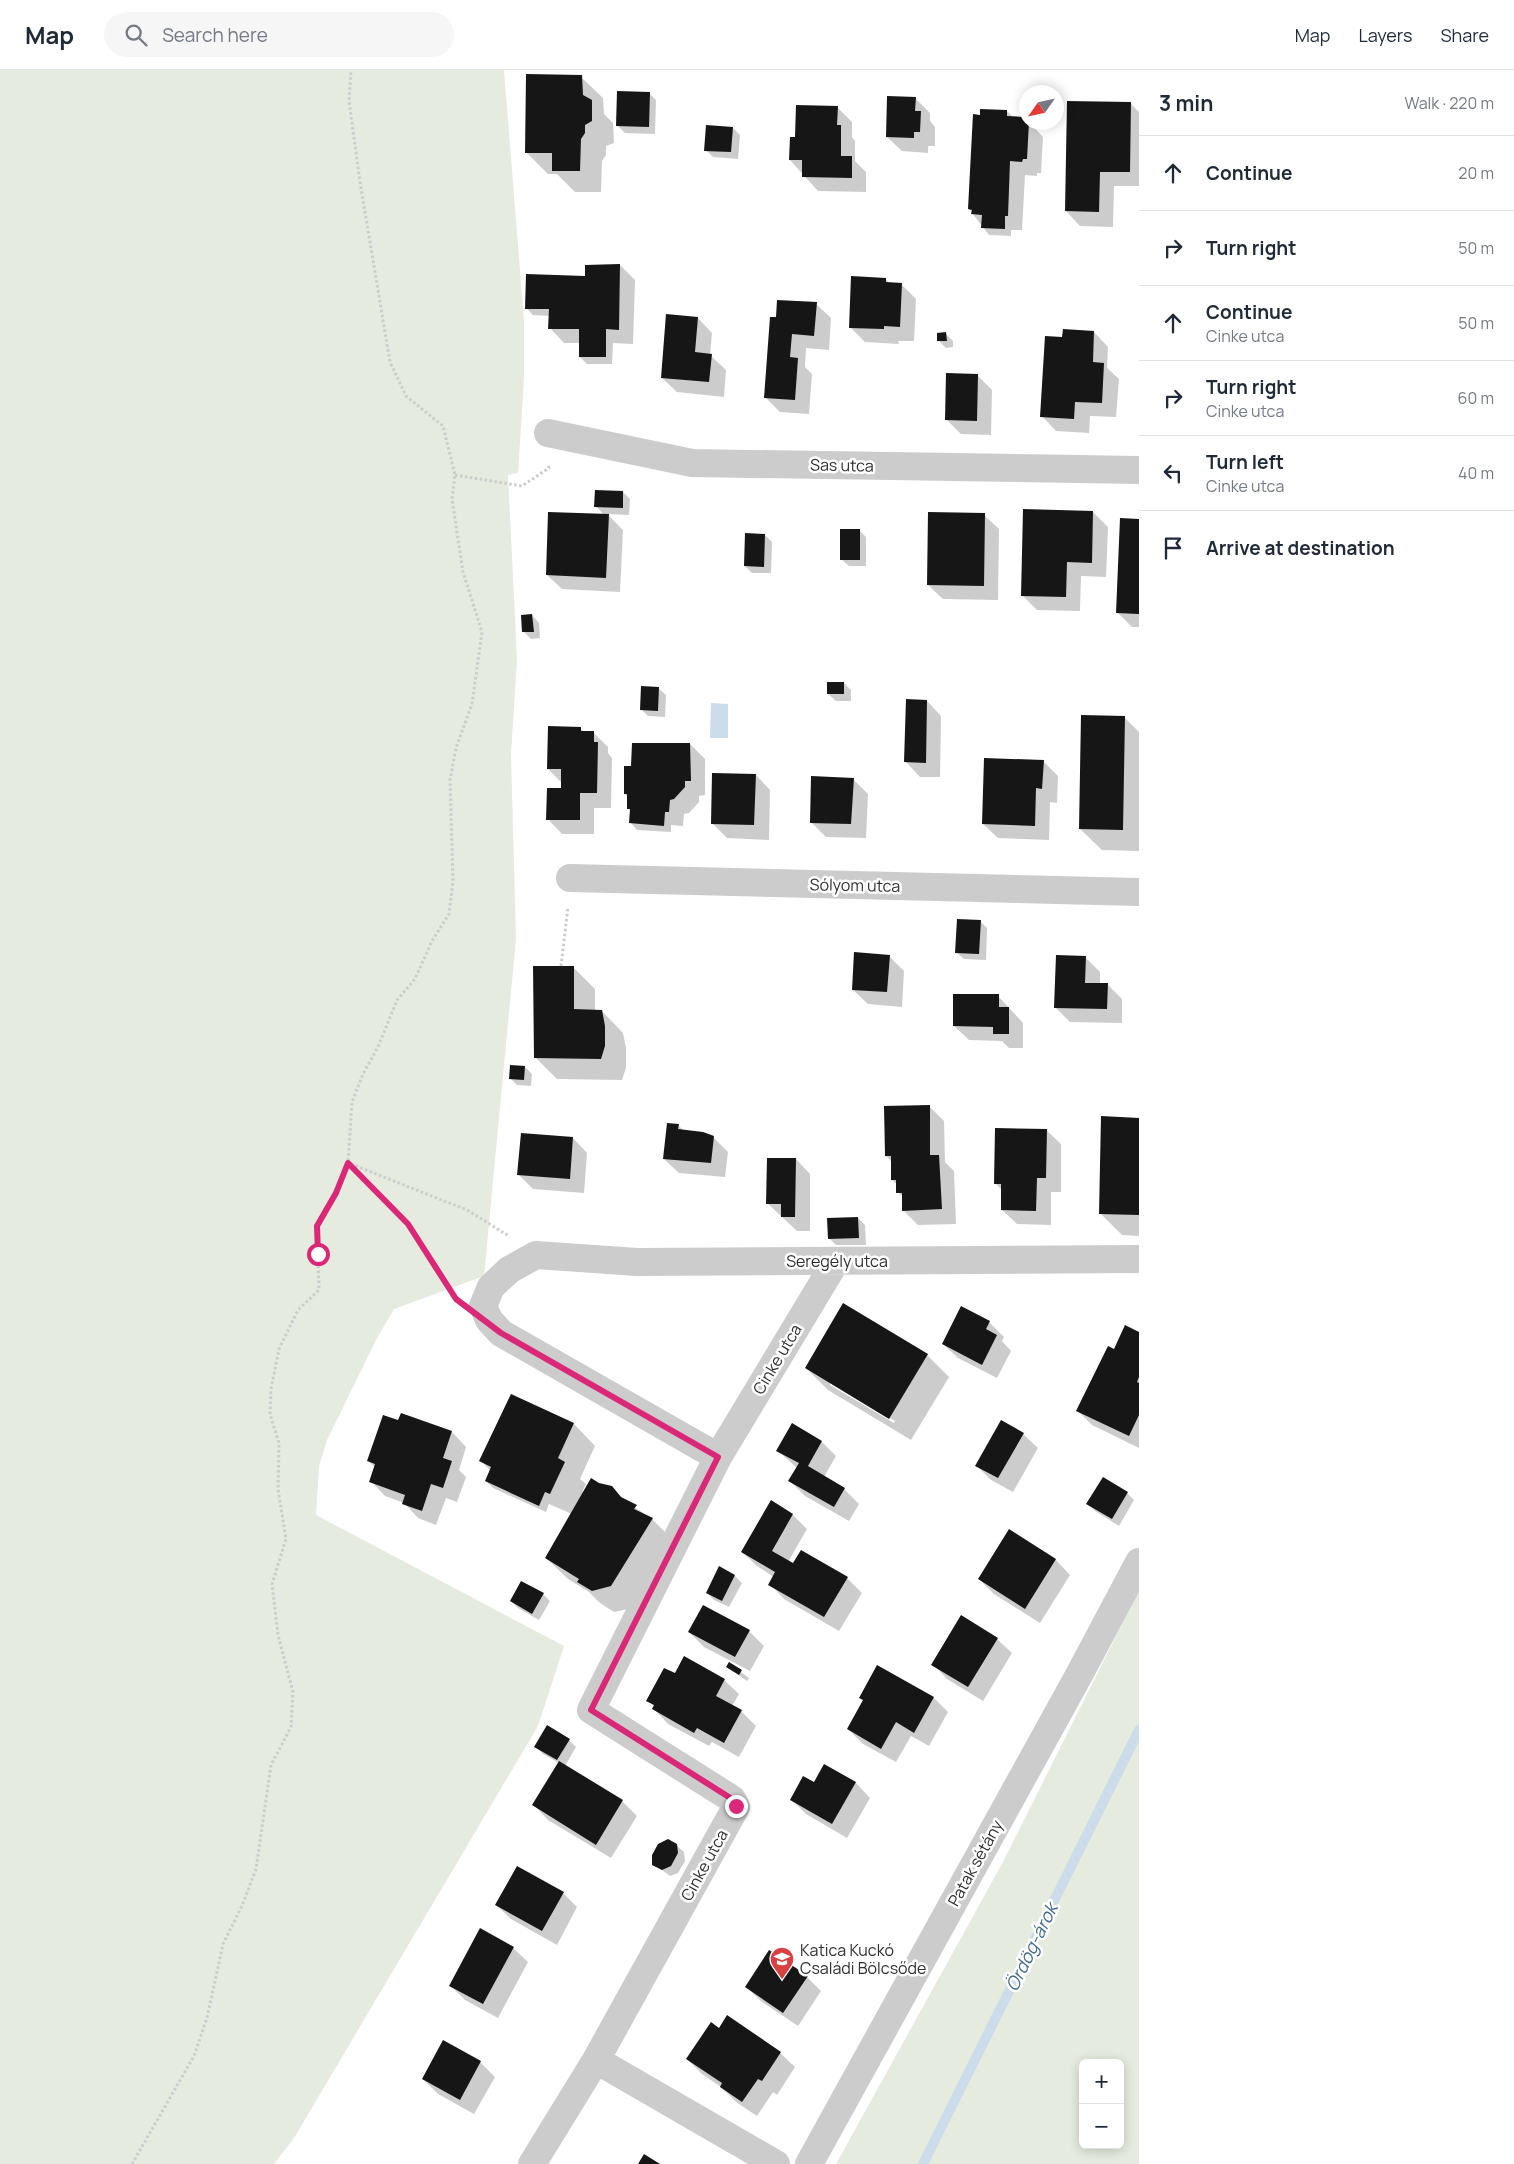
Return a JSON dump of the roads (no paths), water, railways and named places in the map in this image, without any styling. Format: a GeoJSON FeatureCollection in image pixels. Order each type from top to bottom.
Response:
{"type":"FeatureCollection","features":[{"type":"Feature","properties":{"kind":"street","name":"Sas utca"},"geometry":{"type":"LineString","coordinates":[[548,432],[692,463],[1139,470]]}},
{"type":"Feature","properties":{"kind":"street","name":"Sólyom utca"},"geometry":{"type":"LineString","coordinates":[[570,878],[1139,892]]}},
{"type":"Feature","properties":{"kind":"street","name":"Seregély utca"},"geometry":{"type":"LineString","coordinates":[[718,1457],[501,1333],[489,1320],[483,1306],[491,1287],[509,1270],[536,1255],[637,1262],[1139,1259]]}},
{"type":"Feature","properties":{"kind":"street","name":"Cinke utca"},"geometry":{"type":"LineString","coordinates":[[532,2164],[596,2060],[736,1806],[732,1799],[591,1710],[718,1457],[836,1261]]}},
{"type":"Feature","properties":{"kind":"street","name":"Patak sétány"},"geometry":{"type":"LineString","coordinates":[[809,2164],[1074,1684],[1139,1562]]}},
{"type":"Feature","properties":{"kind":"street"},"geometry":{"type":"LineString","coordinates":[[596,2060],[776,2164]]}},
{"type":"Feature","properties":{"kind":"water"},"geometry":{"type":"Polygon","coordinates":[[[711,703],[728,704],[728,738],[710,738],[711,703]]]}},
{"type":"Feature","properties":{"kind":"waterway","name":"Ördög-árok"},"geometry":{"type":"LineString","coordinates":[[923,2164],[1139,1730]]}},
{"type":"Feature","properties":{"kind":"place","name":"Katica Kuckó Családi Bölcsőde"},"geometry":{"type":"Point","coordinates":[782,1980]}}]}
